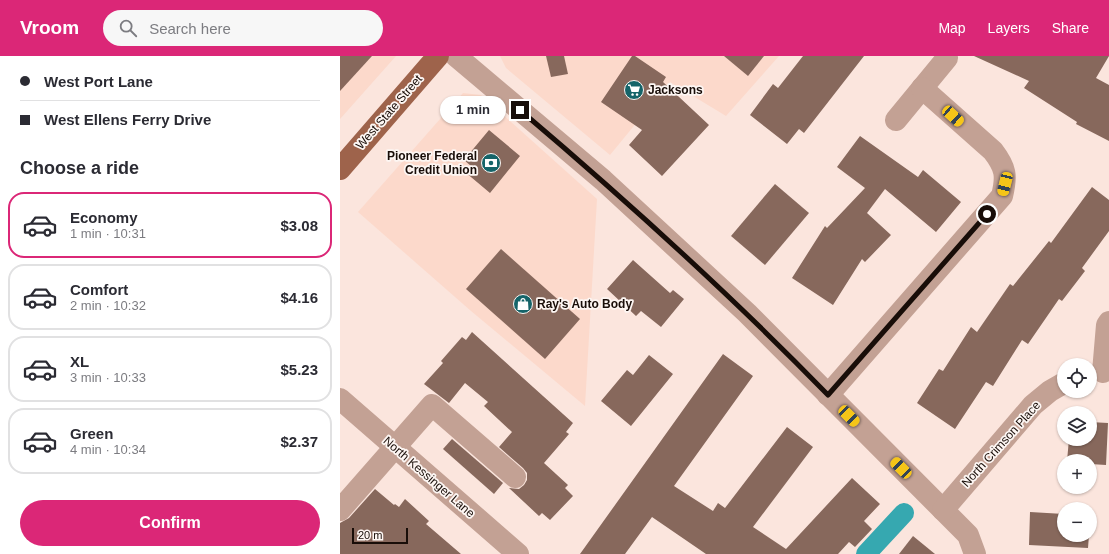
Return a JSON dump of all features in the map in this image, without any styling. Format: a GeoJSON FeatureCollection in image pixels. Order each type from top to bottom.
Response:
{"type":"FeatureCollection","features":[{"type":"Feature","properties":{"kind":"main road","name":"West State Street"},"geometry":{"type":"LineString","coordinates":[[340,169],[438,56]]}},
{"type":"Feature","properties":{"kind":"street"},"geometry":{"type":"LineString","coordinates":[[456,56],[608,185],[747,313],[968,535],[976,554]]}},
{"type":"Feature","properties":{"kind":"street"},"geometry":{"type":"LineString","coordinates":[[896,120],[947,58]]}},
{"type":"Feature","properties":{"kind":"street"},"geometry":{"type":"LineString","coordinates":[[828,395],[1002,196],[1005,173],[1002,162],[993,151],[922,88]]}},
{"type":"Feature","properties":{"kind":"street"},"geometry":{"type":"LineString","coordinates":[[1101,373],[1107,325],[1109,322]]}},
{"type":"Feature","properties":{"kind":"street","name":"North Crimson Place"},"geometry":{"type":"LineString","coordinates":[[943,510],[1033,405],[1057,387]]}},
{"type":"Feature","properties":{"kind":"street","name":"North Kessinger Lane"},"geometry":{"type":"LineString","coordinates":[[340,399],[518,554]]}},
{"type":"Feature","properties":{"kind":"street"},"geometry":{"type":"LineString","coordinates":[[340,510],[432,405],[515,477]]}},
{"type":"Feature","properties":{"kind":"shaded area"},"geometry":{"type":"Polygon","coordinates":[[[340,56],[396,56],[340,119],[340,56]]]}},
{"type":"Feature","properties":{"kind":"shaded area"},"geometry":{"type":"Polygon","coordinates":[[[500,56],[779,56],[726,116],[670,82],[610,155],[506,68],[500,56]]]}},
{"type":"Feature","properties":{"kind":"shaded area"},"geometry":{"type":"Polygon","coordinates":[[[463,93],[481,95],[597,199],[585,406],[471,311],[358,212],[463,93]]]}},
{"type":"Feature","properties":{"kind":"building"},"geometry":{"type":"Polygon","coordinates":[[[340,56],[372,56],[340,91],[340,56]]]}},
{"type":"Feature","properties":{"kind":"building"},"geometry":{"type":"Polygon","coordinates":[[[546,56],[564,56],[568,74],[551,77],[546,56]]]}},
{"type":"Feature","properties":{"kind":"building"},"geometry":{"type":"Polygon","coordinates":[[[632,56],[635,56],[666,77],[663,82],[709,125],[662,176],[629,145],[642,130],[601,102],[632,56]]]}},
{"type":"Feature","properties":{"kind":"building"},"geometry":{"type":"Polygon","coordinates":[[[724,56],[764,56],[748,76],[724,56]]]}},
{"type":"Feature","properties":{"kind":"building"},"geometry":{"type":"Polygon","coordinates":[[[803,56],[864,56],[804,133],[799,129],[787,144],[750,115],[773,84],[778,88],[803,56]]]}},
{"type":"Feature","properties":{"kind":"building"},"geometry":{"type":"Polygon","coordinates":[[[974,56],[1109,56],[1096,78],[1109,85],[1109,141],[1076,124],[1077,122],[1024,88],[1029,81],[974,56]]]}},
{"type":"Feature","properties":{"kind":"building","name":"Pioneer Federal Credit Union"},"geometry":{"type":"Polygon","coordinates":[[[489,130],[520,156],[490,193],[465,172],[471,166],[464,160],[489,130]]]}},
{"type":"Feature","properties":{"kind":"building"},"geometry":{"type":"Polygon","coordinates":[[[860,136],[918,177],[923,170],[961,202],[936,232],[885,189],[867,213],[891,235],[865,262],[862,259],[833,305],[792,278],[825,226],[827,228],[865,188],[837,167],[860,136]]]}},
{"type":"Feature","properties":{"kind":"building"},"geometry":{"type":"Polygon","coordinates":[[[775,184],[809,213],[765,265],[731,236],[775,184]]]}},
{"type":"Feature","properties":{"kind":"building"},"geometry":{"type":"Polygon","coordinates":[[[1092,187],[1109,200],[1109,231],[1082,268],[1085,271],[1062,301],[1059,299],[1028,344],[1022,340],[993,386],[986,382],[955,429],[917,403],[939,369],[943,371],[971,327],[977,332],[1010,284],[1013,286],[1049,241],[1051,243],[1092,187]]]}},
{"type":"Feature","properties":{"kind":"building","name":"Ray's Auto Body"},"geometry":{"type":"Polygon","coordinates":[[[501,249],[580,319],[545,359],[466,289],[501,249]]]}},
{"type":"Feature","properties":{"kind":"building"},"geometry":{"type":"Polygon","coordinates":[[[633,260],[670,293],[673,290],[684,299],[661,327],[641,311],[636,316],[607,289],[633,260]]]}},
{"type":"Feature","properties":{"kind":"building"},"geometry":{"type":"Polygon","coordinates":[[[472,332],[573,423],[566,432],[569,434],[544,463],[568,485],[565,488],[573,496],[550,520],[542,513],[539,516],[509,488],[519,489],[524,485],[527,480],[527,473],[499,447],[512,432],[484,406],[488,402],[465,383],[449,403],[424,384],[443,363],[441,361],[462,337],[466,340],[472,332]]]}},
{"type":"Feature","properties":{"kind":"building"},"geometry":{"type":"Polygon","coordinates":[[[723,354],[753,376],[674,486],[713,511],[718,503],[725,508],[787,427],[813,447],[753,527],[786,549],[852,478],[880,504],[864,521],[872,529],[855,547],[849,542],[838,554],[706,554],[652,517],[625,554],[580,554],[723,354]]]}},
{"type":"Feature","properties":{"kind":"building"},"geometry":{"type":"Polygon","coordinates":[[[649,355],[673,374],[631,426],[601,401],[627,370],[633,375],[649,355]]]}},
{"type":"Feature","properties":{"kind":"building"},"geometry":{"type":"Polygon","coordinates":[[[1097,422],[1108,423],[1106,465],[1097,464],[1097,454],[1068,454],[1068,446],[1097,446],[1097,422]]]}},
{"type":"Feature","properties":{"kind":"building"},"geometry":{"type":"Polygon","coordinates":[[[452,439],[503,483],[494,494],[443,449],[452,439]]]}},
{"type":"Feature","properties":{"kind":"building"},"geometry":{"type":"Polygon","coordinates":[[[375,489],[394,505],[395,504],[399,507],[405,499],[429,521],[426,524],[461,554],[340,554],[340,523],[349,518],[375,489]]]}},
{"type":"Feature","properties":{"kind":"building"},"geometry":{"type":"Polygon","coordinates":[[[1030,512],[1057,514],[1057,542],[1088,542],[1088,548],[1029,545],[1030,512]]]}},
{"type":"Feature","properties":{"kind":"building"},"geometry":{"type":"Polygon","coordinates":[[[913,536],[935,554],[899,554],[913,536]]]}},
{"type":"Feature","properties":{"kind":"waterway"},"geometry":{"type":"LineString","coordinates":[[866,554],[904,513]]}},
{"type":"Feature","properties":{"kind":"place","name":"Jacksons"},"geometry":{"type":"Point","coordinates":[634,90]}},
{"type":"Feature","properties":{"kind":"place","name":"Pioneer Federal Credit Union"},"geometry":{"type":"Point","coordinates":[491,163]}},
{"type":"Feature","properties":{"kind":"place","name":"Ray's Auto Body"},"geometry":{"type":"Point","coordinates":[523,304]}},
{"type":"Feature","properties":{"kind":"route"},"geometry":{"type":"LineString","coordinates":[[520,110],[603,180],[747,313],[828,395],[987,214]]}}]}
